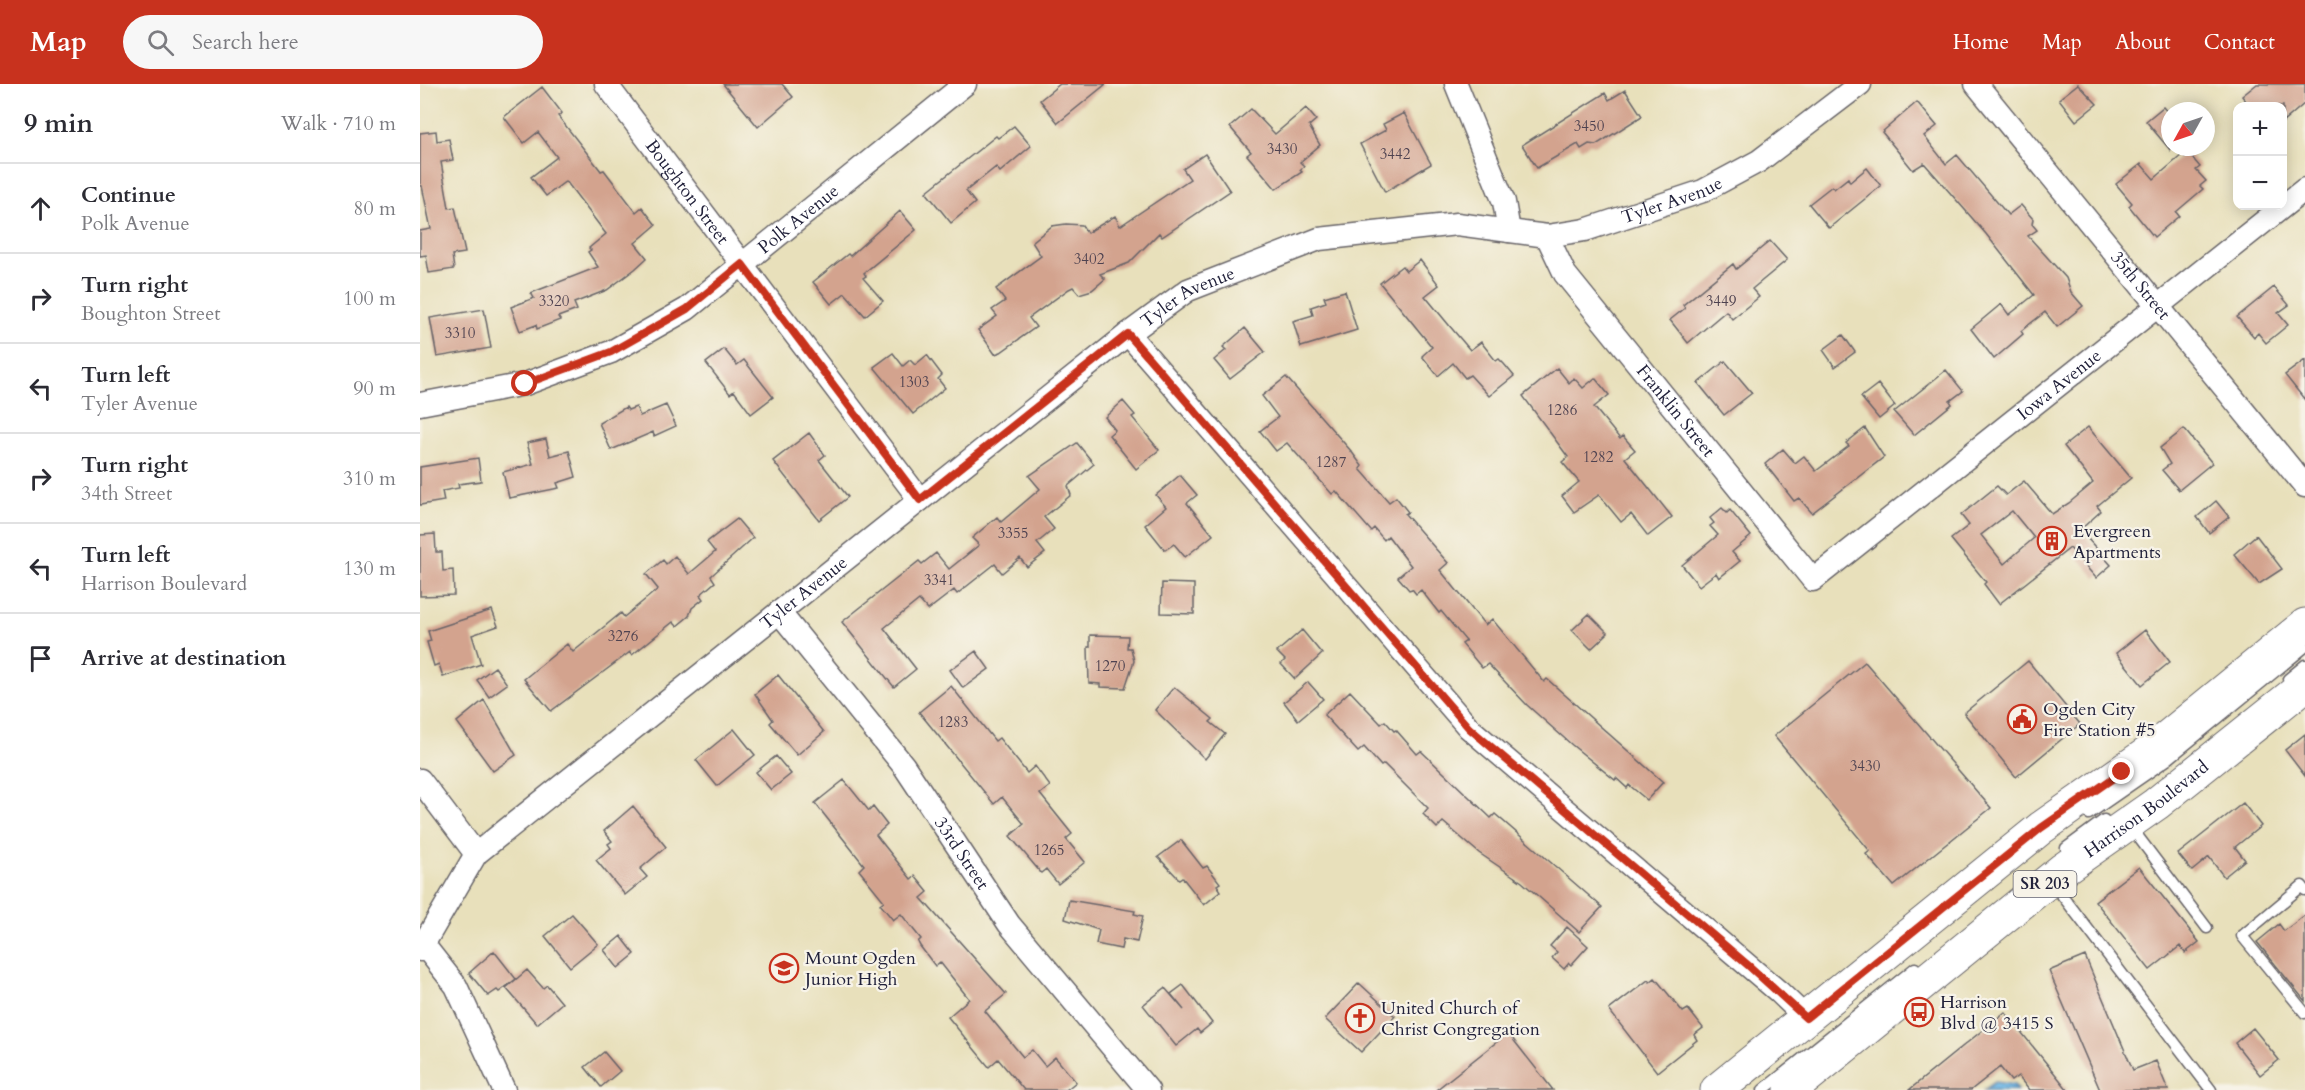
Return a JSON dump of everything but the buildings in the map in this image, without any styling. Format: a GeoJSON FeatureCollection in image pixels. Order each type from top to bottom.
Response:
{"type":"FeatureCollection","features":[{"type":"Feature","properties":{"kind":"main road","name":"SR 203"},"geometry":{"type":"LineString","coordinates":[[1717,1090],[2041,828],[2148,753],[2305,626]]}},
{"type":"Feature","properties":{"kind":"main road","name":"Harrison Boulevard"},"geometry":{"type":"LineString","coordinates":[[1791,1090],[2055,866],[2120,819],[2195,774],[2291,686]]}},
{"type":"Feature","properties":{"kind":"street","name":"Boughton Street"},"geometry":{"type":"LineString","coordinates":[[606,84],[920,500]]}},
{"type":"Feature","properties":{"kind":"street","name":"Polk Avenue"},"geometry":{"type":"LineString","coordinates":[[420,404],[525,384],[611,352],[687,309],[964,84]]}},
{"type":"Feature","properties":{"kind":"street"},"geometry":{"type":"LineString","coordinates":[[1456,84],[1504,202],[1509,231]]}},
{"type":"Feature","properties":{"kind":"street","name":"Tyler Avenue"},"geometry":{"type":"LineString","coordinates":[[422,947],[476,854],[1128,334],[1188,290],[1319,238],[1457,225],[1547,236],[1585,230],[1703,191],[1759,161],[1860,84]]}},
{"type":"Feature","properties":{"kind":"street","name":"35th Street"},"geometry":{"type":"LineString","coordinates":[[1977,84],[2305,486]]}},
{"type":"Feature","properties":{"kind":"street","name":"Iowa Avenue"},"geometry":{"type":"LineString","coordinates":[[1813,580],[2160,307],[2305,189]]}},
{"type":"Feature","properties":{"kind":"street","name":"Franklin Street"},"geometry":{"type":"LineString","coordinates":[[1547,236],[1565,273],[1813,580]]}},
{"type":"Feature","properties":{"kind":"street"},"geometry":{"type":"LineString","coordinates":[[1128,334],[1469,728],[1749,966],[1806,1018]]}},
{"type":"Feature","properties":{"kind":"street","name":"33rd Street"},"geometry":{"type":"LineString","coordinates":[[779,612],[904,766],[1009,924],[1148,1090]]}},
{"type":"Feature","properties":{"kind":"street"},"geometry":{"type":"LineString","coordinates":[[420,780],[476,854]]}},
{"type":"Feature","properties":{"kind":"street"},"geometry":{"type":"LineString","coordinates":[[422,947],[456,986],[504,1090]]}},
{"type":"Feature","properties":{"kind":"lane"},"geometry":{"type":"LineString","coordinates":[[2079,821],[2167,760],[2305,647]]}},
{"type":"Feature","properties":{"kind":"lane"},"geometry":{"type":"LineString","coordinates":[[2291,686],[2305,665]]}},
{"type":"Feature","properties":{"kind":"lane"},"geometry":{"type":"LineString","coordinates":[[2120,819],[2207,928]]}},
{"type":"Feature","properties":{"kind":"lane"},"geometry":{"type":"LineString","coordinates":[[2055,866],[2211,1090]]}},
{"type":"Feature","properties":{"kind":"lane"},"geometry":{"type":"LineString","coordinates":[[2305,890],[2302,886],[2242,936],[2305,1013]]}},
{"type":"Feature","properties":{"kind":"lane"},"geometry":{"type":"LineString","coordinates":[[1763,1090],[1921,963]]}},
{"type":"Feature","properties":{"kind":"water"},"geometry":{"type":"Polygon","coordinates":[[[1995,1082],[2014,1085],[2017,1090],[1984,1090],[1995,1082]]]}},
{"type":"Feature","properties":{"kind":"place","name":"Evergreen Apartments"},"geometry":{"type":"Point","coordinates":[2052,541]}},
{"type":"Feature","properties":{"kind":"place","name":"Ogden City Fire Station #5"},"geometry":{"type":"Point","coordinates":[2022,719]}},
{"type":"Feature","properties":{"kind":"place","name":"Mount Ogden Junior High"},"geometry":{"type":"Point","coordinates":[784,968]}},
{"type":"Feature","properties":{"kind":"place","name":"Harrison Blvd @ 3415 S"},"geometry":{"type":"Point","coordinates":[1919,1012]}},
{"type":"Feature","properties":{"kind":"place","name":"United Church of Christ Congregation"},"geometry":{"type":"Point","coordinates":[1360,1018]}},
{"type":"Feature","properties":{"kind":"route"},"geometry":{"type":"LineString","coordinates":[[525,384],[611,352],[687,309],[742,264],[920,500],[1128,334],[1469,728],[1749,966],[1806,1018],[2041,828],[2122,772]]}}]}
